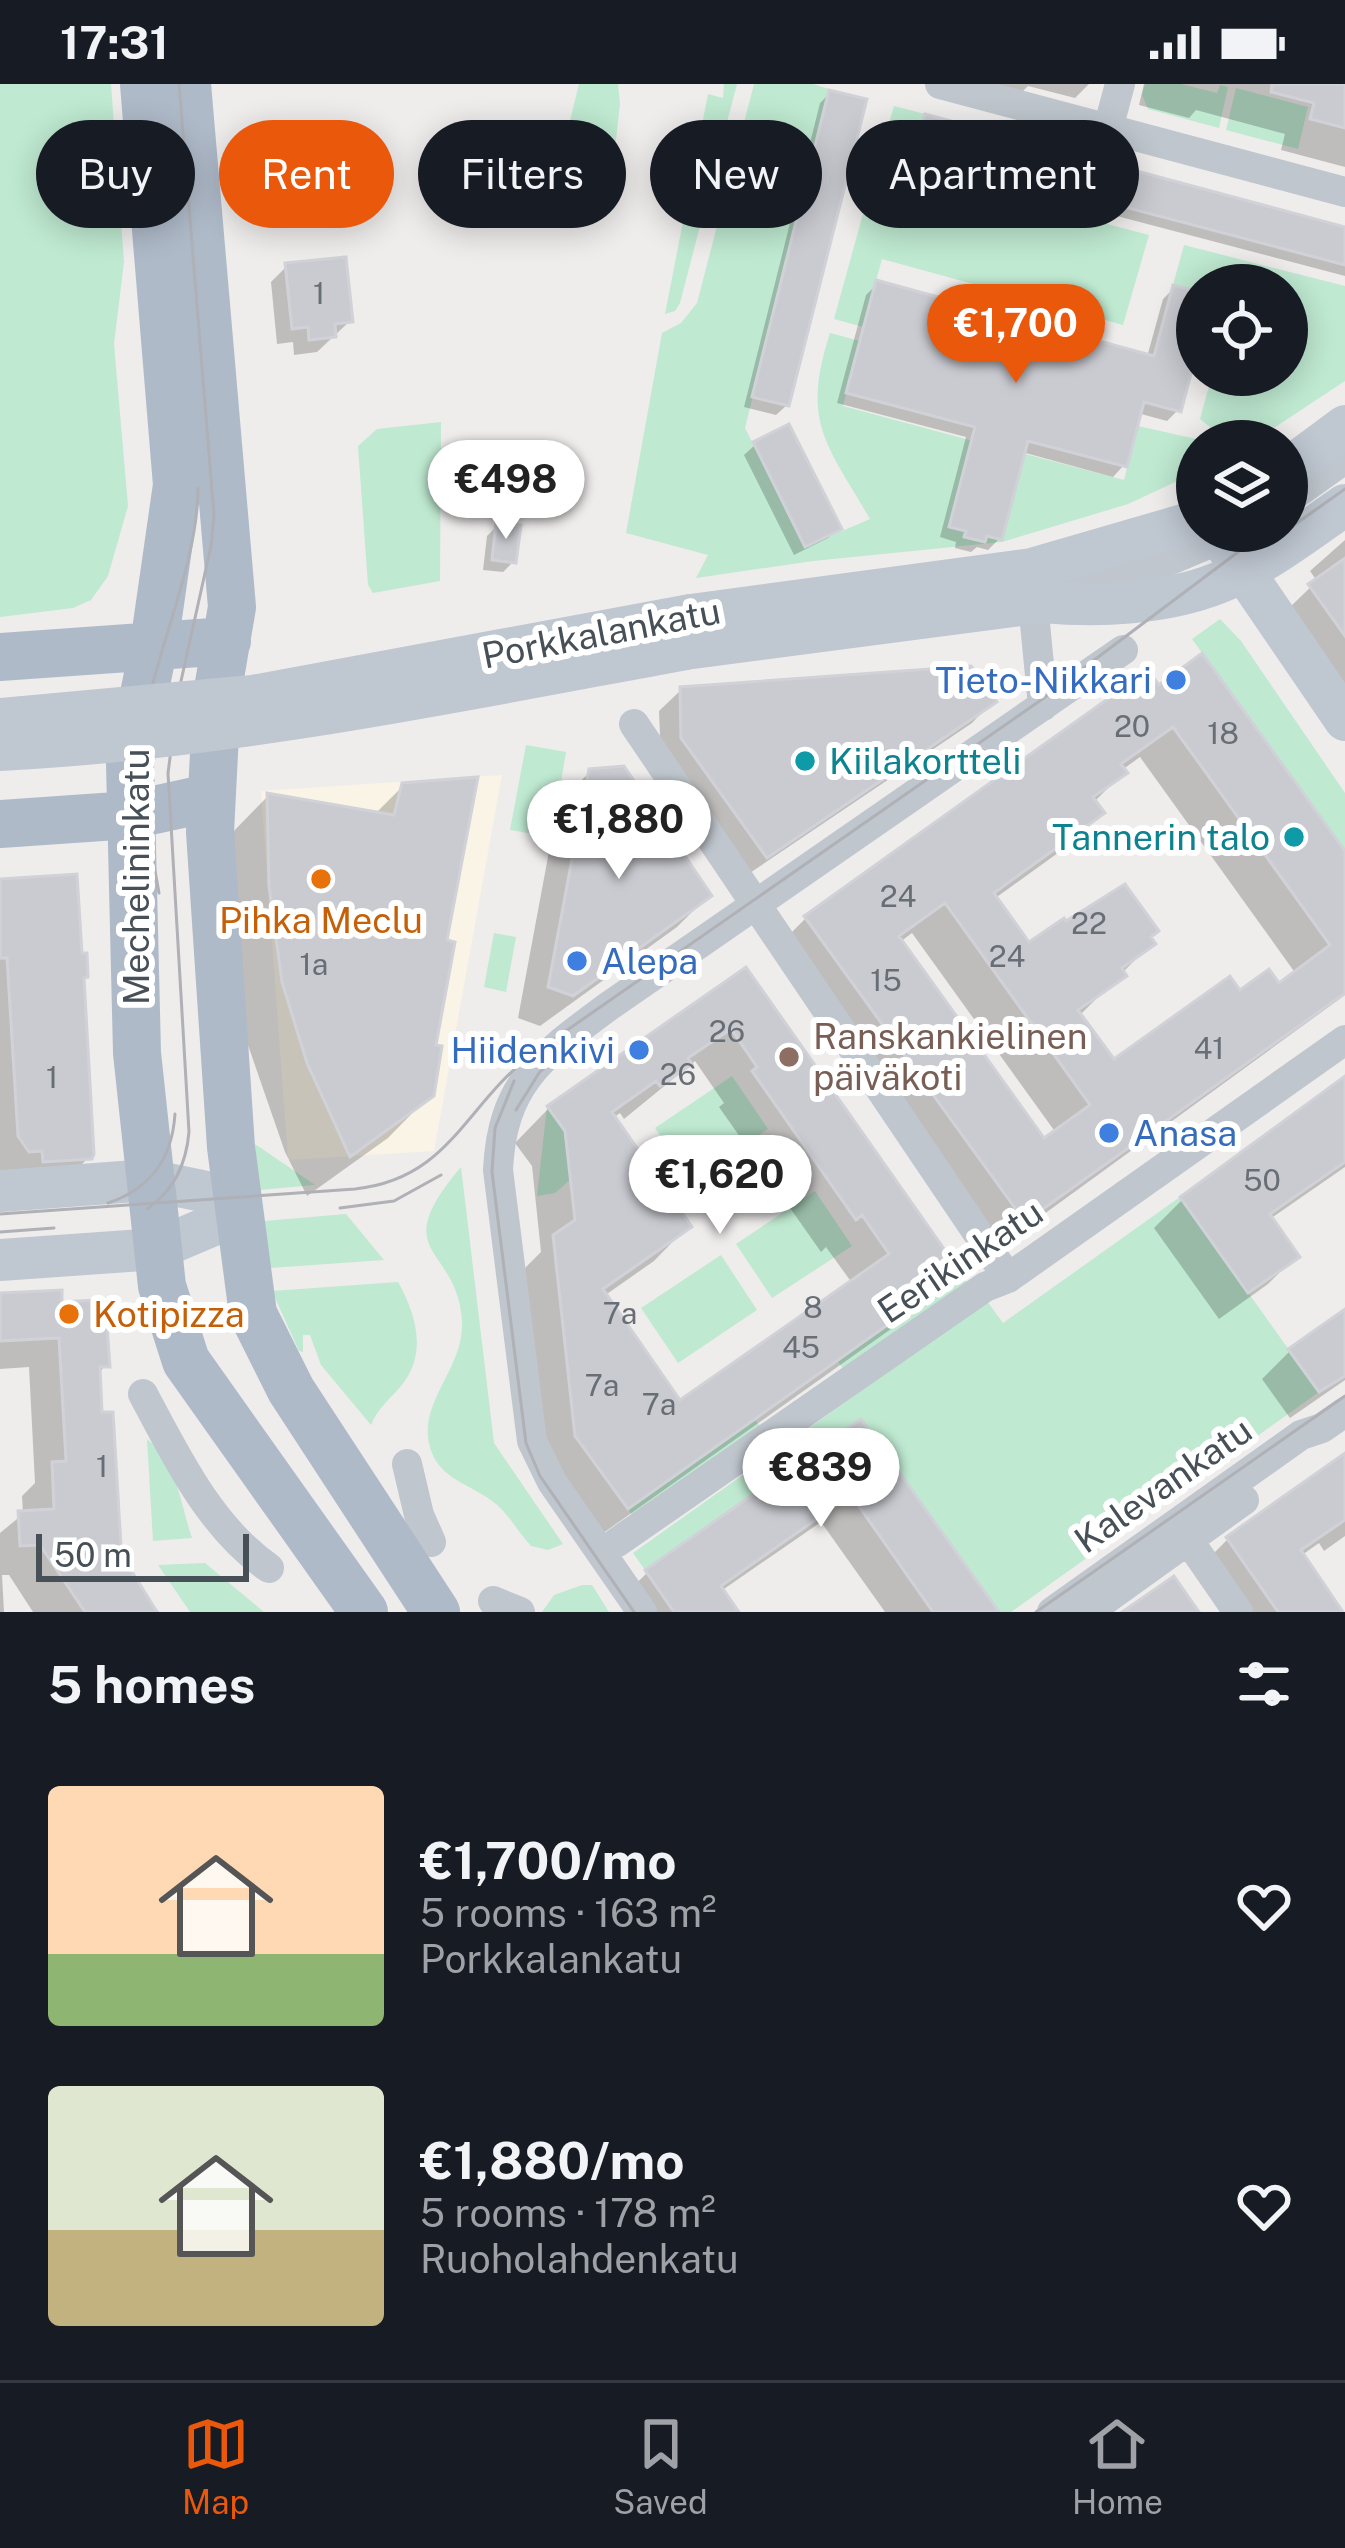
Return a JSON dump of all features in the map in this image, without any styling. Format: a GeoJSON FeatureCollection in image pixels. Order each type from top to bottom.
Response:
{"type":"FeatureCollection","features":[{"type":"Feature","properties":{"kind":"main road","name":"Mechelininkatu"},"geometry":{"type":"LineString","coordinates":[[145,84],[177,485],[154,645],[130,763],[132,962],[158,1250],[173,1330],[186,1361],[364,1612]]}},
{"type":"Feature","properties":{"kind":"main road","name":"Mechelininkatu"},"geometry":{"type":"LineString","coordinates":[[187,84],[232,607],[217,695],[208,798],[237,1207],[254,1314],[291,1390],[436,1612]]}},
{"type":"Feature","properties":{"kind":"main road"},"geometry":{"type":"LineString","coordinates":[[1308,454],[1345,427]]}},
{"type":"Feature","properties":{"kind":"main road"},"geometry":{"type":"LineString","coordinates":[[1308,515],[1345,505]]}},
{"type":"Feature","properties":{"kind":"main road","name":"Porkkalankatu"},"geometry":{"type":"LineString","coordinates":[[0,750],[160,739],[258,726],[688,632],[1077,559],[1176,545]]}},
{"type":"Feature","properties":{"kind":"main road","name":"Porkkalankatu"},"geometry":{"type":"LineString","coordinates":[[0,719],[253,696],[688,632],[787,632],[1038,603],[1083,606],[1171,595],[1204,588],[1218,552]]}},
{"type":"Feature","properties":{"kind":"main road"},"geometry":{"type":"LineString","coordinates":[[1232,552],[1345,720]]}},
{"type":"Feature","properties":{"kind":"main road"},"geometry":{"type":"LineString","coordinates":[[0,657],[226,641]]}},
{"type":"Feature","properties":{"kind":"main road"},"geometry":{"type":"LineString","coordinates":[[0,824],[131,815],[208,798]]}},
{"type":"Feature","properties":{"kind":"main road"},"geometry":{"type":"LineString","coordinates":[[0,1191],[149,1180],[237,1207]]}},
{"type":"Feature","properties":{"kind":"main road"},"geometry":{"type":"LineString","coordinates":[[0,1260],[158,1250],[237,1207]]}},
{"type":"Feature","properties":{"kind":"street"},"geometry":{"type":"LineString","coordinates":[[940,84],[1074,120]]}},
{"type":"Feature","properties":{"kind":"street"},"geometry":{"type":"LineString","coordinates":[[1110,120],[1120,84]]}},
{"type":"Feature","properties":{"kind":"street"},"geometry":{"type":"LineString","coordinates":[[1139,137],[1345,192]]}},
{"type":"Feature","properties":{"kind":"street"},"geometry":{"type":"LineString","coordinates":[[1308,485],[1345,459]]}},
{"type":"Feature","properties":{"kind":"street"},"geometry":{"type":"LineString","coordinates":[[1038,603],[1042,706]]}},
{"type":"Feature","properties":{"kind":"street"},"geometry":{"type":"LineString","coordinates":[[642,1612],[551,1482],[532,1442],[498,1170],[503,1127],[513,1097],[542,1058],[1123,650]]}},
{"type":"Feature","properties":{"kind":"street"},"geometry":{"type":"LineString","coordinates":[[634,724],[1008,1278]]}},
{"type":"Feature","properties":{"kind":"street","name":"Eerikinkatu"},"geometry":{"type":"LineString","coordinates":[[616,1543],[986,1287],[1008,1278],[1345,1040]]}},
{"type":"Feature","properties":{"kind":"street"},"geometry":{"type":"LineString","coordinates":[[143,1394],[204,1499],[234,1539],[269,1568]]}},
{"type":"Feature","properties":{"kind":"street","name":"Kalevankatu"},"geometry":{"type":"LineString","coordinates":[[1088,1612],[1311,1452],[1334,1420]]}},
{"type":"Feature","properties":{"kind":"street","name":"Kalevankatu"},"geometry":{"type":"LineString","coordinates":[[1052,1612],[1301,1435],[1334,1420]]}},
{"type":"Feature","properties":{"kind":"street"},"geometry":{"type":"LineString","coordinates":[[407,1464],[431,1542]]}},
{"type":"Feature","properties":{"kind":"street"},"geometry":{"type":"LineString","coordinates":[[1189,1541],[1238,1612]]}},
{"type":"Feature","properties":{"kind":"shaded area"},"geometry":{"type":"Polygon","coordinates":[[[502,775],[434,1151],[288,1160],[261,791],[502,775]]]}},
{"type":"Feature","properties":{"kind":"green space"},"geometry":{"type":"Polygon","coordinates":[[[0,84],[111,84],[114,120],[36,120],[36,228],[122,228],[124,262],[114,344],[128,506],[108,576],[91,600],[73,608],[0,617],[0,84]]]}},
{"type":"Feature","properties":{"kind":"green space"},"geometry":{"type":"Polygon","coordinates":[[[579,84],[618,84],[618,120],[570,120],[579,84]]]}},
{"type":"Feature","properties":{"kind":"green space"},"geometry":{"type":"Polygon","coordinates":[[[724,84],[737,84],[728,120],[703,120],[708,94],[723,98],[724,84]]]}},
{"type":"Feature","properties":{"kind":"green space"},"geometry":{"type":"Polygon","coordinates":[[[754,84],[813,84],[829,89],[821,120],[745,120],[754,84]]]}},
{"type":"Feature","properties":{"kind":"green space"},"geometry":{"type":"Polygon","coordinates":[[[1145,84],[1181,84],[1217,93],[1220,85],[1228,87],[1219,128],[1148,109],[1142,95],[1145,84]]]}},
{"type":"Feature","properties":{"kind":"green space"},"geometry":{"type":"Polygon","coordinates":[[[1236,88],[1308,107],[1298,149],[1226,130],[1236,88]]]}},
{"type":"Feature","properties":{"kind":"green space"},"geometry":{"type":"Polygon","coordinates":[[[894,106],[925,114],[923,120],[890,120],[894,106]]]}},
{"type":"Feature","properties":{"kind":"green space"},"geometry":{"type":"Polygon","coordinates":[[[682,228],[700,228],[680,303],[665,314],[682,228]]]}},
{"type":"Feature","properties":{"kind":"green space"},"geometry":{"type":"Polygon","coordinates":[[[717,228],[795,228],[745,428],[805,547],[870,519],[830,450],[818,411],[830,333],[860,341],[843,406],[988,445],[967,460],[949,526],[966,531],[965,537],[1002,540],[1019,473],[1003,448],[1124,480],[1138,426],[1176,435],[1176,482],[1128,504],[1002,542],[696,578],[708,555],[626,533],[662,333],[681,323],[697,303],[717,228]]]}},
{"type":"Feature","properties":{"kind":"green space"},"geometry":{"type":"Polygon","coordinates":[[[859,228],[1123,228],[1149,235],[1123,325],[882,259],[863,327],[834,319],[859,228]]]}},
{"type":"Feature","properties":{"kind":"green space"},"geometry":{"type":"Polygon","coordinates":[[[1184,245],[1259,264],[1179,264],[1184,245]]]}},
{"type":"Feature","properties":{"kind":"green space"},"geometry":{"type":"Polygon","coordinates":[[[1308,277],[1345,286],[1345,381],[1286,420],[1200,419],[1206,396],[1308,396],[1308,277]]]}},
{"type":"Feature","properties":{"kind":"green space"},"geometry":{"type":"Polygon","coordinates":[[[441,422],[440,581],[373,593],[368,585],[358,446],[377,429],[441,422]]]}},
{"type":"Feature","properties":{"kind":"green space"},"geometry":{"type":"Polygon","coordinates":[[[1220,619],[1241,641],[1345,793],[1345,851],[1192,639],[1220,619]]]}},
{"type":"Feature","properties":{"kind":"green space"},"geometry":{"type":"Polygon","coordinates":[[[526,745],[566,752],[552,837],[510,830],[526,745]]]}},
{"type":"Feature","properties":{"kind":"green space"},"geometry":{"type":"Polygon","coordinates":[[[494,933],[516,937],[506,992],[484,987],[494,933]]]}},
{"type":"Feature","properties":{"kind":"green space"},"geometry":{"type":"Polygon","coordinates":[[[732,1076],[768,1129],[691,1181],[655,1128],[732,1076]]]}},
{"type":"Feature","properties":{"kind":"green space"},"geometry":{"type":"Polygon","coordinates":[[[547,1106],[565,1131],[571,1179],[555,1193],[537,1196],[547,1106]]]}},
{"type":"Feature","properties":{"kind":"green space"},"geometry":{"type":"Polygon","coordinates":[[[255,1144],[315,1185],[259,1190],[255,1144]]]}},
{"type":"Feature","properties":{"kind":"green space"},"geometry":{"type":"Polygon","coordinates":[[[461,1167],[494,1443],[563,1544],[548,1550],[531,1546],[496,1504],[444,1470],[432,1453],[428,1436],[434,1404],[461,1340],[462,1323],[458,1297],[427,1236],[428,1219],[461,1167]]]}},
{"type":"Feature","properties":{"kind":"green space"},"geometry":{"type":"Polygon","coordinates":[[[815,1191],[852,1246],[772,1298],[736,1244],[815,1191]]]}},
{"type":"Feature","properties":{"kind":"green space"},"geometry":{"type":"Polygon","coordinates":[[[1180,1197],[1319,1392],[1011,1612],[999,1612],[862,1420],[823,1447],[809,1428],[987,1301],[1003,1323],[1180,1197]]]}},
{"type":"Feature","properties":{"kind":"green space"},"geometry":{"type":"Polygon","coordinates":[[[346,1214],[384,1260],[270,1268],[264,1221],[346,1214]]]}},
{"type":"Feature","properties":{"kind":"green space"},"geometry":{"type":"Polygon","coordinates":[[[721,1255],[757,1310],[678,1363],[641,1308],[721,1255]]]}},
{"type":"Feature","properties":{"kind":"green space"},"geometry":{"type":"Polygon","coordinates":[[[961,1273],[967,1283],[843,1369],[836,1359],[961,1273]]]}},
{"type":"Feature","properties":{"kind":"green space"},"geometry":{"type":"Polygon","coordinates":[[[398,1282],[410,1307],[417,1347],[409,1374],[371,1425],[321,1365],[310,1335],[303,1335],[303,1352],[299,1351],[272,1291],[398,1282]]]}},
{"type":"Feature","properties":{"kind":"green space"},"geometry":{"type":"Polygon","coordinates":[[[753,1418],[761,1427],[635,1519],[628,1509],[753,1418]]]}},
{"type":"Feature","properties":{"kind":"green space"},"geometry":{"type":"Polygon","coordinates":[[[799,1435],[814,1453],[645,1570],[633,1553],[799,1435]]]}},
{"type":"Feature","properties":{"kind":"green space"},"geometry":{"type":"Polygon","coordinates":[[[147,1439],[172,1472],[192,1538],[153,1541],[147,1439]]]}},
{"type":"Feature","properties":{"kind":"green space"},"geometry":{"type":"Polygon","coordinates":[[[205,1563],[264,1612],[190,1612],[158,1565],[205,1563]]]}},
{"type":"Feature","properties":{"kind":"green space"},"geometry":{"type":"Polygon","coordinates":[[[592,1585],[609,1612],[542,1612],[554,1595],[592,1585]]]}},
{"type":"Feature","properties":{"kind":"building"},"geometry":{"type":"Polygon","coordinates":[[[1272,84],[1345,84],[1345,128],[1310,119],[1314,103],[1271,92],[1272,84]]]}},
{"type":"Feature","properties":{"kind":"building"},"geometry":{"type":"Polygon","coordinates":[[[829,90],[867,99],[862,120],[846,120],[846,182],[789,406],[752,397],[794,228],[822,228],[821,120],[829,90]]]}},
{"type":"Feature","properties":{"kind":"building"},"geometry":{"type":"Polygon","coordinates":[[[1139,172],[1345,227],[1345,265],[1139,211],[1139,172]]]}},
{"type":"Feature","properties":{"kind":"building"},"geometry":{"type":"Polygon","coordinates":[[[346,257],[353,322],[335,324],[336,337],[309,340],[308,327],[292,329],[285,263],[346,257]]]}},
{"type":"Feature","properties":{"kind":"building"},"geometry":{"type":"Polygon","coordinates":[[[876,280],[1154,356],[1176,286],[1176,396],[1185,396],[1181,412],[1144,402],[1127,467],[1028,441],[1002,540],[964,537],[966,531],[949,527],[975,427],[846,393],[876,280]]]}},
{"type":"Feature","properties":{"kind":"building"},"geometry":{"type":"Polygon","coordinates":[[[789,424],[842,529],[805,547],[753,442],[789,424]]]}},
{"type":"Feature","properties":{"kind":"building"},"geometry":{"type":"Polygon","coordinates":[[[496,522],[521,525],[516,563],[492,560],[496,522]]]}},
{"type":"Feature","properties":{"kind":"building"},"geometry":{"type":"Polygon","coordinates":[[[1345,558],[1345,636],[1308,584],[1345,558]]]}},
{"type":"Feature","properties":{"kind":"building"},"geometry":{"type":"Polygon","coordinates":[[[1202,653],[1345,851],[1345,993],[1025,1222],[804,916],[1148,670],[1159,685],[1202,653]],[[1173,727],[1121,764],[1128,773],[1093,797],[1105,813],[994,893],[1029,942],[1125,884],[1159,931],[1151,937],[1156,944],[1122,968],[1127,976],[1078,1010],[1114,1059],[1230,976],[1240,990],[1269,969],[1279,983],[1330,945],[1173,727]],[[945,903],[899,936],[1044,1138],[1090,1105],[945,903]]]}},
{"type":"Feature","properties":{"kind":"building","name":"Kiilakortteli"},"geometry":{"type":"Polygon","coordinates":[[[971,666],[997,702],[767,858],[681,738],[680,687],[971,666]]]}},
{"type":"Feature","properties":{"kind":"building"},"geometry":{"type":"Polygon","coordinates":[[[624,766],[712,896],[573,996],[548,987],[589,769],[624,766]]]}},
{"type":"Feature","properties":{"kind":"building"},"geometry":{"type":"Polygon","coordinates":[[[478,777],[447,940],[455,942],[436,1045],[442,1046],[434,1096],[350,1157],[307,1063],[282,982],[269,886],[267,793],[394,815],[402,783],[478,777]]]}},
{"type":"Feature","properties":{"kind":"building"},"geometry":{"type":"Polygon","coordinates":[[[77,874],[82,953],[87,953],[88,977],[84,978],[94,1154],[92,1159],[43,1162],[42,1151],[29,1152],[18,1136],[7,958],[0,958],[0,879],[77,874]]]}},
{"type":"Feature","properties":{"kind":"building"},"geometry":{"type":"Polygon","coordinates":[[[746,967],[961,1273],[628,1509],[575,1436],[553,1235],[575,1220],[565,1131],[547,1106],[746,967]],[[731,1029],[688,1058],[692,1064],[660,1086],[656,1081],[612,1112],[692,1227],[603,1289],[680,1400],[889,1254],[862,1215],[856,1220],[752,1071],[757,1067],[731,1029]]]}},
{"type":"Feature","properties":{"kind":"building"},"geometry":{"type":"Polygon","coordinates":[[[1345,1076],[1345,1162],[1270,1214],[1300,1257],[1248,1293],[1180,1197],[1345,1076]]]}},
{"type":"Feature","properties":{"kind":"building"},"geometry":{"type":"Polygon","coordinates":[[[62,1290],[62,1302],[95,1300],[96,1326],[107,1325],[110,1367],[100,1367],[102,1412],[113,1412],[122,1563],[126,1562],[157,1612],[85,1612],[40,1545],[20,1546],[18,1511],[54,1509],[52,1462],[66,1461],[59,1338],[0,1341],[0,1293],[62,1290]]]}},
{"type":"Feature","properties":{"kind":"building"},"geometry":{"type":"Polygon","coordinates":[[[1345,1309],[1345,1376],[1319,1392],[1288,1349],[1345,1309]]]}},
{"type":"Feature","properties":{"kind":"building"},"geometry":{"type":"Polygon","coordinates":[[[861,1419],[999,1612],[933,1612],[851,1495],[721,1586],[739,1612],[674,1612],[645,1570],[861,1419]]]}},
{"type":"Feature","properties":{"kind":"building"},"geometry":{"type":"Polygon","coordinates":[[[1345,1453],[1345,1520],[1301,1550],[1343,1612],[1278,1612],[1226,1537],[1345,1453]]]}},
{"type":"Feature","properties":{"kind":"building"},"geometry":{"type":"Polygon","coordinates":[[[1174,1576],[1199,1612],[1122,1612],[1174,1576]]]}},
{"type":"Feature","properties":{"kind":"tram line"},"geometry":{"type":"LineString","coordinates":[[147,1209],[177,1176],[189,1132],[168,773],[179,690],[214,515],[179,84]]}},
{"type":"Feature","properties":{"kind":"tram line"},"geometry":{"type":"LineString","coordinates":[[159,893],[142,800],[141,744],[190,550],[198,488]]}},
{"type":"Feature","properties":{"kind":"tram line"},"geometry":{"type":"LineString","coordinates":[[1308,515],[1345,489]]}},
{"type":"Feature","properties":{"kind":"tram line"},"geometry":{"type":"LineString","coordinates":[[0,1214],[355,1189],[387,1183],[413,1171],[453,1138],[530,1056],[1041,700],[1238,552]]}},
{"type":"Feature","properties":{"kind":"tram line"},"geometry":{"type":"LineString","coordinates":[[516,1110],[539,1073],[568,1045]]}},
{"type":"Feature","properties":{"kind":"tram line"},"geometry":{"type":"LineString","coordinates":[[514,1081],[495,1128],[492,1172],[526,1443],[540,1476],[634,1612]]}},
{"type":"Feature","properties":{"kind":"tram line"},"geometry":{"type":"LineString","coordinates":[[108,1203],[136,1190],[156,1170],[169,1145],[175,1114]]}},
{"type":"Feature","properties":{"kind":"tram line"},"geometry":{"type":"LineString","coordinates":[[340,1208],[394,1201],[441,1175]]}},
{"type":"Feature","properties":{"kind":"tram line"},"geometry":{"type":"LineString","coordinates":[[0,1232],[54,1228]]}},
{"type":"Feature","properties":{"kind":"tram line"},"geometry":{"type":"LineString","coordinates":[[1036,1612],[1345,1396]]}},
{"type":"Feature","properties":{"kind":"place","name":"Tieto-Nikkari"},"geometry":{"type":"Point","coordinates":[1176,680]}},
{"type":"Feature","properties":{"kind":"place","name":"Kiilakortteli"},"geometry":{"type":"Point","coordinates":[805,761]}},
{"type":"Feature","properties":{"kind":"place","name":"Tannerin talo"},"geometry":{"type":"Point","coordinates":[1294,837]}},
{"type":"Feature","properties":{"kind":"place","name":"Pihka Meclu"},"geometry":{"type":"Point","coordinates":[321,879]}},
{"type":"Feature","properties":{"kind":"place","name":"Alepa"},"geometry":{"type":"Point","coordinates":[577,961]}},
{"type":"Feature","properties":{"kind":"place","name":"Hiidenkivi"},"geometry":{"type":"Point","coordinates":[639,1050]}},
{"type":"Feature","properties":{"kind":"place","name":"Ranskankielinen päiväkoti"},"geometry":{"type":"Point","coordinates":[789,1057]}},
{"type":"Feature","properties":{"kind":"place","name":"Anasa"},"geometry":{"type":"Point","coordinates":[1109,1133]}},
{"type":"Feature","properties":{"kind":"place","name":"Kotipizza"},"geometry":{"type":"Point","coordinates":[69,1314]}}]}
